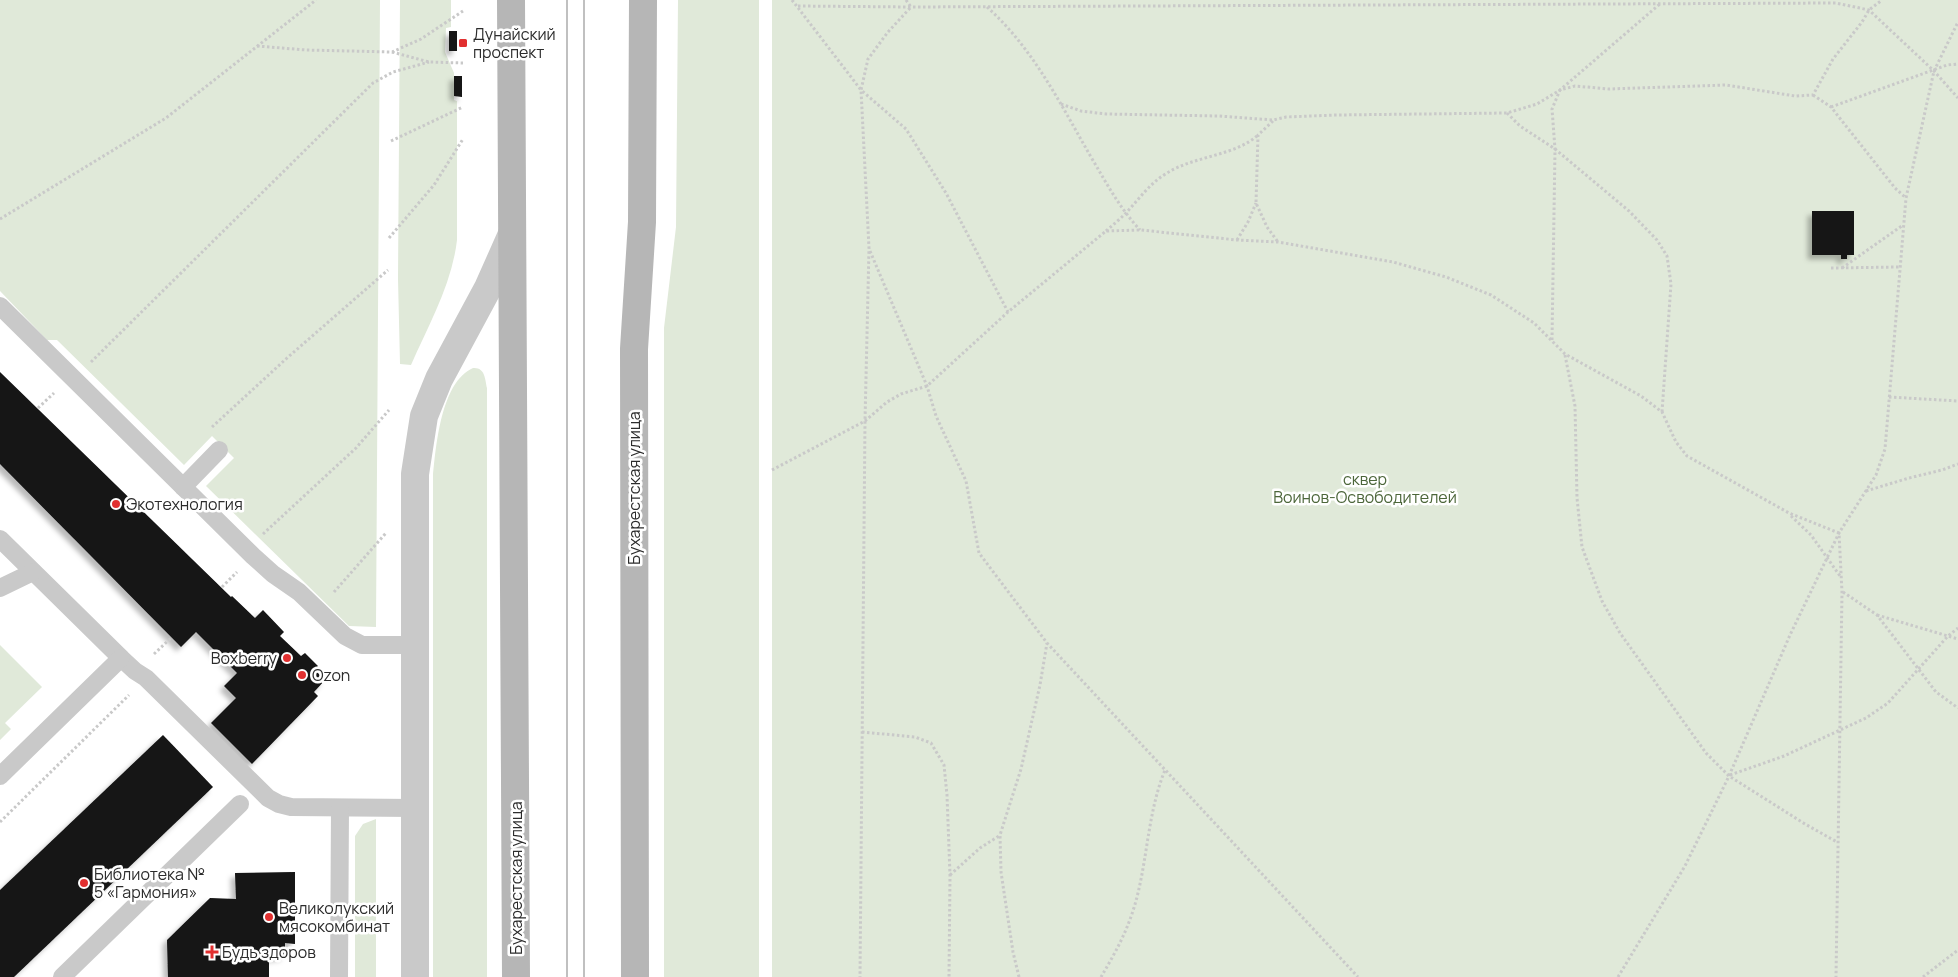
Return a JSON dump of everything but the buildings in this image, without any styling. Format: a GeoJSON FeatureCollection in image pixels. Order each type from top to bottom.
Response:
{"type":"FeatureCollection","features":[{"type":"Feature","properties":{"kind":"main road","name":"Бухарестская улица"},"geometry":{"type":"LineString","coordinates":[[511,0],[516,977]]}},
{"type":"Feature","properties":{"kind":"main road","name":"Бухарестская улица"},"geometry":{"type":"LineString","coordinates":[[635,977],[634,349],[642,222],[643,0]]}},
{"type":"Feature","properties":{"kind":"street"},"geometry":{"type":"LineString","coordinates":[[415,977],[415,474],[424,416],[439,379],[488,288],[512,234]]}},
{"type":"Feature","properties":{"kind":"lane"},"geometry":{"type":"LineString","coordinates":[[0,306],[272,574],[299,592],[345,636],[362,645],[415,645]]}},
{"type":"Feature","properties":{"kind":"lane"},"geometry":{"type":"LineString","coordinates":[[183,487],[219,450]]}},
{"type":"Feature","properties":{"kind":"lane"},"geometry":{"type":"LineString","coordinates":[[0,540],[121,658],[146,678],[268,798],[279,804],[291,807],[415,808]]}},
{"type":"Feature","properties":{"kind":"lane"},"geometry":{"type":"LineString","coordinates":[[0,588],[34,572]]}},
{"type":"Feature","properties":{"kind":"lane"},"geometry":{"type":"LineString","coordinates":[[0,776],[121,658]]}},
{"type":"Feature","properties":{"kind":"lane"},"geometry":{"type":"LineString","coordinates":[[62,977],[240,804]]}},
{"type":"Feature","properties":{"kind":"lane"},"geometry":{"type":"LineString","coordinates":[[339,977],[340,808]]}},
{"type":"Feature","properties":{"kind":"path"},"geometry":{"type":"LineString","coordinates":[[0,219],[166,118],[316,0]]}},
{"type":"Feature","properties":{"kind":"path"},"geometry":{"type":"LineString","coordinates":[[792,0],[861,90],[906,129],[946,193],[1008,312]]}},
{"type":"Feature","properties":{"kind":"path"},"geometry":{"type":"LineString","coordinates":[[906,0],[910,8]]}},
{"type":"Feature","properties":{"kind":"path"},"geometry":{"type":"LineString","coordinates":[[1813,95],[1832,59],[1862,22],[1869,10],[1882,0]]}},
{"type":"Feature","properties":{"kind":"path"},"geometry":{"type":"LineString","coordinates":[[1061,104],[1081,111],[1106,114],[1218,116],[1273,120],[1286,117],[1336,115],[1507,113],[1537,104],[1560,90],[1661,3]]}},
{"type":"Feature","properties":{"kind":"path"},"geometry":{"type":"LineString","coordinates":[[798,6],[910,8],[1836,3],[1869,10],[1934,71],[1958,98]]}},
{"type":"Feature","properties":{"kind":"path"},"geometry":{"type":"LineString","coordinates":[[987,7],[1003,21],[1026,49],[1061,104],[1125,214],[1141,230]]}},
{"type":"Feature","properties":{"kind":"path"},"geometry":{"type":"LineString","coordinates":[[860,977],[865,420],[869,248],[861,90],[868,60],[888,32],[910,8]]}},
{"type":"Feature","properties":{"kind":"path"},"geometry":{"type":"LineString","coordinates":[[392,52],[421,39],[462,11]]}},
{"type":"Feature","properties":{"kind":"path"},"geometry":{"type":"LineString","coordinates":[[1618,977],[1685,866],[1730,776],[1790,635],[1827,557],[1876,475],[1885,449],[1906,198],[1934,71],[1958,22]]}},
{"type":"Feature","properties":{"kind":"path"},"geometry":{"type":"LineString","coordinates":[[256,46],[306,50],[392,52],[429,62],[463,63]]}},
{"type":"Feature","properties":{"kind":"path"},"geometry":{"type":"LineString","coordinates":[[74,379],[373,83],[392,72],[429,62]]}},
{"type":"Feature","properties":{"kind":"path"},"geometry":{"type":"LineString","coordinates":[[1831,107],[1947,65],[1958,64]]}},
{"type":"Feature","properties":{"kind":"path"},"geometry":{"type":"LineString","coordinates":[[1560,90],[1576,86],[1609,89],[1726,85],[1795,96],[1813,95],[1831,107],[1895,188],[1906,198]]}},
{"type":"Feature","properties":{"kind":"path"},"geometry":{"type":"LineString","coordinates":[[1552,340],[1555,149],[1552,109],[1560,90]]}},
{"type":"Feature","properties":{"kind":"path"},"geometry":{"type":"LineString","coordinates":[[391,141],[463,107]]}},
{"type":"Feature","properties":{"kind":"path"},"geometry":{"type":"LineString","coordinates":[[1507,113],[1520,126],[1555,149],[1629,211],[1657,240],[1667,256],[1671,284],[1662,412]]}},
{"type":"Feature","properties":{"kind":"path"},"geometry":{"type":"LineString","coordinates":[[772,470],[865,420],[887,402],[901,394],[927,386],[1008,312],[1125,214],[1150,186],[1167,173],[1204,158],[1248,144],[1273,120]]}},
{"type":"Feature","properties":{"kind":"path"},"geometry":{"type":"LineString","coordinates":[[1237,240],[1248,222],[1256,203],[1258,135]]}},
{"type":"Feature","properties":{"kind":"path"},"geometry":{"type":"LineString","coordinates":[[389,238],[434,185],[463,139]]}},
{"type":"Feature","properties":{"kind":"path"},"geometry":{"type":"LineString","coordinates":[[1256,203],[1267,227],[1278,242]]}},
{"type":"Feature","properties":{"kind":"path"},"geometry":{"type":"LineString","coordinates":[[1842,268],[1904,225]]}},
{"type":"Feature","properties":{"kind":"path"},"geometry":{"type":"LineString","coordinates":[[1106,231],[1141,230],[1237,240],[1278,242],[1393,262],[1446,277],[1490,295],[1534,322],[1565,354],[1641,396],[1662,412],[1676,442],[1687,456],[1788,513],[1839,534]]}},
{"type":"Feature","properties":{"kind":"path"},"geometry":{"type":"LineString","coordinates":[[869,248],[927,386],[936,416],[966,480],[979,553],[1047,643],[1358,977]]}},
{"type":"Feature","properties":{"kind":"path"},"geometry":{"type":"LineString","coordinates":[[1831,268],[1899,267]]}},
{"type":"Feature","properties":{"kind":"path"},"geometry":{"type":"LineString","coordinates":[[208,431],[287,358],[388,270]]}},
{"type":"Feature","properties":{"kind":"path"},"geometry":{"type":"LineString","coordinates":[[1565,354],[1575,406],[1577,498],[1582,547],[1602,601],[1620,633],[1706,753],[1730,776],[1837,842]]}},
{"type":"Feature","properties":{"kind":"path"},"geometry":{"type":"LineString","coordinates":[[1889,397],[1958,401]]}},
{"type":"Feature","properties":{"kind":"path"},"geometry":{"type":"LineString","coordinates":[[247,549],[356,448],[389,410]]}},
{"type":"Feature","properties":{"kind":"path"},"geometry":{"type":"LineString","coordinates":[[1866,492],[1958,464]]}},
{"type":"Feature","properties":{"kind":"path"},"geometry":{"type":"LineString","coordinates":[[1788,513],[1810,535],[1841,577]]}},
{"type":"Feature","properties":{"kind":"path"},"geometry":{"type":"LineString","coordinates":[[318,610],[388,531]]}},
{"type":"Feature","properties":{"kind":"path"},"geometry":{"type":"LineString","coordinates":[[1836,977],[1842,592],[1839,534]]}},
{"type":"Feature","properties":{"kind":"path"},"geometry":{"type":"LineString","coordinates":[[1842,592],[1877,615],[1958,639]]}},
{"type":"Feature","properties":{"kind":"path"},"geometry":{"type":"LineString","coordinates":[[1877,615],[1936,692],[1958,708]]}},
{"type":"Feature","properties":{"kind":"path"},"geometry":{"type":"LineString","coordinates":[[1730,776],[1784,756],[1866,718],[1888,703],[1948,636],[1958,628]]}},
{"type":"Feature","properties":{"kind":"path"},"geometry":{"type":"LineString","coordinates":[[1020,977],[1013,952],[1001,872],[1000,835],[1021,769],[1040,685],[1047,643]]}},
{"type":"Feature","properties":{"kind":"path"},"geometry":{"type":"LineString","coordinates":[[0,822],[146,678]]}},
{"type":"Feature","properties":{"kind":"path"},"geometry":{"type":"LineString","coordinates":[[862,732],[915,737],[931,743],[944,766],[950,875],[949,977]]}},
{"type":"Feature","properties":{"kind":"path"},"geometry":{"type":"LineString","coordinates":[[1101,977],[1129,922],[1137,892],[1157,791],[1165,770]]}},
{"type":"Feature","properties":{"kind":"path"},"geometry":{"type":"LineString","coordinates":[[950,875],[980,848],[1000,835]]}},
{"type":"Feature","properties":{"kind":"path"},"geometry":{"type":"LineString","coordinates":[[1922,977],[1958,950]]}},
{"type":"Feature","properties":{"kind":"green space"},"geometry":{"type":"Polygon","coordinates":[[[0,0],[380,0],[376,627],[349,626],[206,486],[234,458],[212,436],[184,465],[57,340],[47,340],[0,291],[0,0]]]}},
{"type":"Feature","properties":{"kind":"green space"},"geometry":{"type":"Polygon","coordinates":[[[400,0],[451,0],[451,27],[446,28],[445,52],[454,73],[454,100],[457,101],[457,240],[445,288],[411,365],[400,364],[398,279],[400,0]]]}},
{"type":"Feature","properties":{"kind":"green space"},"geometry":{"type":"Polygon","coordinates":[[[678,0],[759,0],[759,977],[664,977],[664,328],[676,227],[678,0]]]}},
{"type":"Feature","properties":{"kind":"green space","name":"сквер Воинов-Освободителей"},"geometry":{"type":"Polygon","coordinates":[[[772,0],[1958,0],[1958,977],[772,977],[772,0]],[[1812,211],[1812,255],[1841,255],[1841,259],[1847,259],[1847,255],[1854,255],[1854,211],[1812,211]]]}},
{"type":"Feature","properties":{"kind":"green space"},"geometry":{"type":"Polygon","coordinates":[[[473,368],[480,369],[485,377],[487,388],[487,977],[433,977],[433,476],[436,448],[447,400],[462,375],[473,368]]]}},
{"type":"Feature","properties":{"kind":"green space"},"geometry":{"type":"Polygon","coordinates":[[[0,645],[42,687],[5,723],[11,729],[0,740],[0,645]]]}},
{"type":"Feature","properties":{"kind":"green space"},"geometry":{"type":"Polygon","coordinates":[[[376,819],[376,977],[355,977],[355,836],[363,824],[376,819]]]}},
{"type":"Feature","properties":{"kind":"tram line"},"geometry":{"type":"LineString","coordinates":[[567,0],[567,977]]}},
{"type":"Feature","properties":{"kind":"tram line"},"geometry":{"type":"LineString","coordinates":[[584,0],[584,977]]}},
{"type":"Feature","properties":{"kind":"place","name":"Дунайский проспект"},"geometry":{"type":"Point","coordinates":[463,43]}},
{"type":"Feature","properties":{"kind":"place","name":"Экотехнология"},"geometry":{"type":"Point","coordinates":[116,504]}},
{"type":"Feature","properties":{"kind":"place","name":"Boxberry"},"geometry":{"type":"Point","coordinates":[287,658]}},
{"type":"Feature","properties":{"kind":"place","name":"Ozon"},"geometry":{"type":"Point","coordinates":[302,675]}},
{"type":"Feature","properties":{"kind":"place","name":"Библиотека № 5 «Гармония»"},"geometry":{"type":"Point","coordinates":[84,883]}},
{"type":"Feature","properties":{"kind":"place","name":"Великолукский мясокомбинат"},"geometry":{"type":"Point","coordinates":[269,917]}},
{"type":"Feature","properties":{"kind":"place","name":"Будь здоров"},"geometry":{"type":"Point","coordinates":[212,952]}}]}
